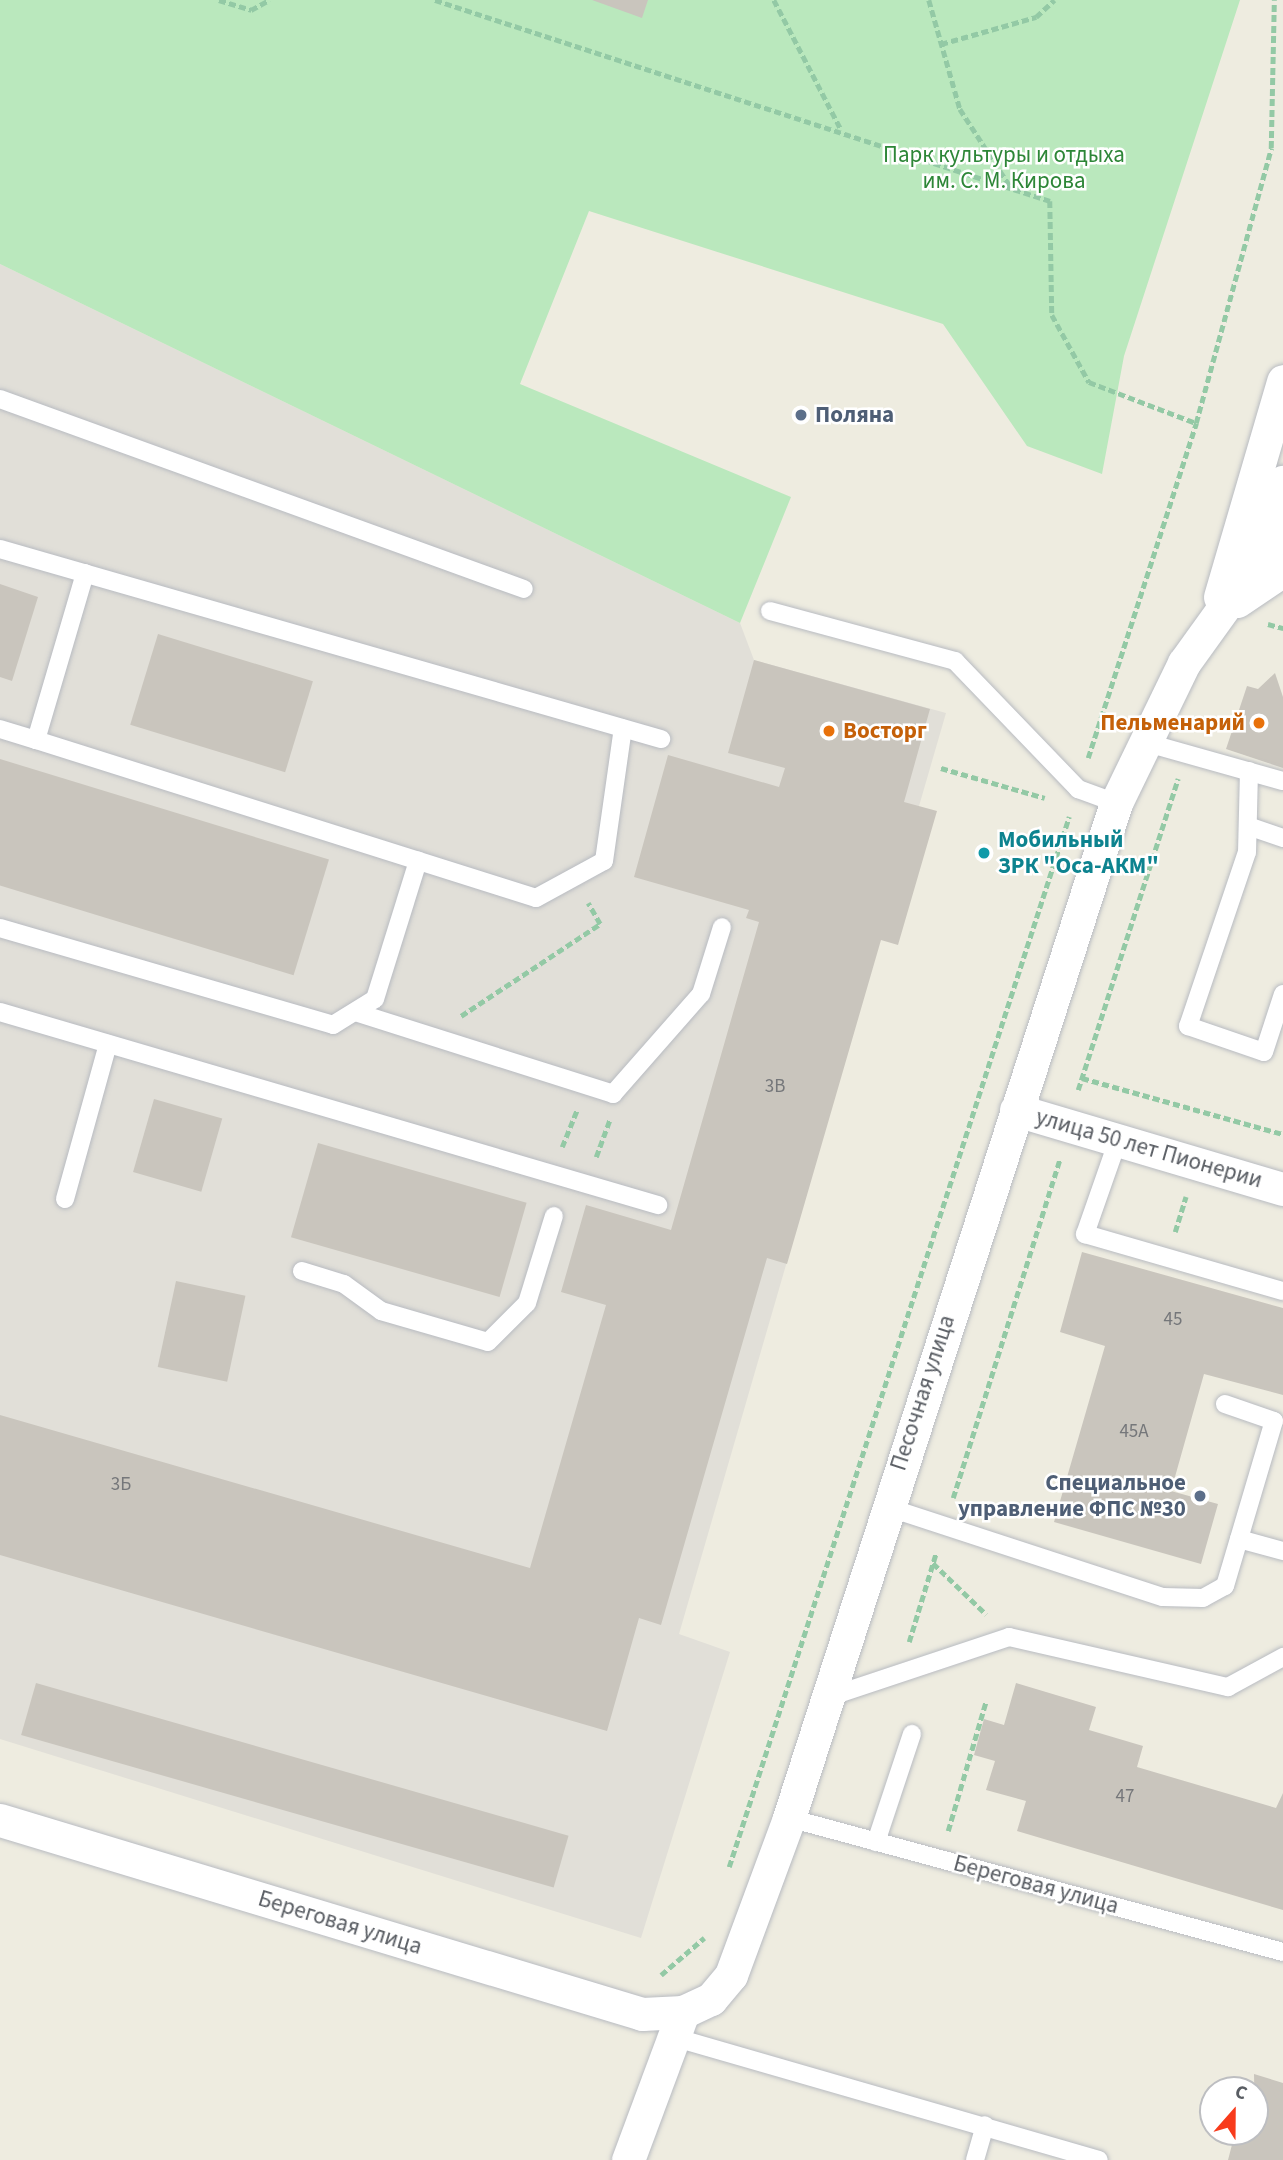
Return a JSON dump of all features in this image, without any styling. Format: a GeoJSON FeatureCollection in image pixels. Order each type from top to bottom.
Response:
{"type":"FeatureCollection","features":[{"type":"Feature","properties":{"kind":"street","name":"Песочная улица"},"geometry":{"type":"LineString","coordinates":[[1215,616],[1283,381]]}},
{"type":"Feature","properties":{"kind":"street","name":"Песочная улица"},"geometry":{"type":"LineString","coordinates":[[678,2025],[711,1999],[731,1975],[789,1818],[1116,803],[1143,742],[1215,616],[1283,482]]}},
{"type":"Feature","properties":{"kind":"street","name":"Песочная улица"},"geometry":{"type":"LineString","coordinates":[[1215,616],[1283,525]]}},
{"type":"Feature","properties":{"kind":"street","name":"Песочная улица"},"geometry":{"type":"LineString","coordinates":[[1215,616],[1283,570]]}},
{"type":"Feature","properties":{"kind":"street","name":"улица 50 лет Пионерии"},"geometry":{"type":"LineString","coordinates":[[1016,1110],[1283,1189]]}},
{"type":"Feature","properties":{"kind":"street","name":"Береговая улица"},"geometry":{"type":"LineString","coordinates":[[0,1820],[678,2025]]}},
{"type":"Feature","properties":{"kind":"street"},"geometry":{"type":"LineString","coordinates":[[628,2160],[678,2025]]}},
{"type":"Feature","properties":{"kind":"lane"},"geometry":{"type":"LineString","coordinates":[[0,399],[523,589]]}},
{"type":"Feature","properties":{"kind":"lane"},"geometry":{"type":"LineString","coordinates":[[0,549],[661,739]]}},
{"type":"Feature","properties":{"kind":"lane"},"geometry":{"type":"LineString","coordinates":[[36,740],[85,573]]}},
{"type":"Feature","properties":{"kind":"lane"},"geometry":{"type":"LineString","coordinates":[[770,611],[955,661],[1075,798],[1116,803]]}},
{"type":"Feature","properties":{"kind":"lane"},"geometry":{"type":"LineString","coordinates":[[0,729],[536,898],[576,879],[604,861],[623,728]]}},
{"type":"Feature","properties":{"kind":"lane"},"geometry":{"type":"LineString","coordinates":[[1143,742],[1283,781]]}},
{"type":"Feature","properties":{"kind":"lane"},"geometry":{"type":"LineString","coordinates":[[1249,771],[1247,852],[1188,1026],[1264,1052],[1283,994]]}},
{"type":"Feature","properties":{"kind":"lane"},"geometry":{"type":"LineString","coordinates":[[1248,826],[1283,838]]}},
{"type":"Feature","properties":{"kind":"lane"},"geometry":{"type":"LineString","coordinates":[[0,928],[333,1026],[375,999],[418,861]]}},
{"type":"Feature","properties":{"kind":"lane"},"geometry":{"type":"LineString","coordinates":[[355,1012],[613,1094],[701,994],[722,927]]}},
{"type":"Feature","properties":{"kind":"lane"},"geometry":{"type":"LineString","coordinates":[[0,1012],[658,1205]]}},
{"type":"Feature","properties":{"kind":"lane"},"geometry":{"type":"LineString","coordinates":[[65,1199],[108,1044]]}},
{"type":"Feature","properties":{"kind":"lane"},"geometry":{"type":"LineString","coordinates":[[1118,1140],[1085,1234],[1283,1291]]}},
{"type":"Feature","properties":{"kind":"lane"},"geometry":{"type":"LineString","coordinates":[[302,1270],[344,1284],[381,1311],[488,1342],[527,1303],[554,1216]]}},
{"type":"Feature","properties":{"kind":"lane"},"geometry":{"type":"LineString","coordinates":[[887,1507],[1163,1597],[1203,1598],[1225,1586],[1276,1437],[1274,1421],[1225,1404]]}},
{"type":"Feature","properties":{"kind":"lane"},"geometry":{"type":"LineString","coordinates":[[1239,1539],[1283,1551]]}},
{"type":"Feature","properties":{"kind":"lane"},"geometry":{"type":"LineString","coordinates":[[826,1698],[1009,1637],[1228,1686],[1283,1657]]}},
{"type":"Feature","properties":{"kind":"lane"},"geometry":{"type":"LineString","coordinates":[[876,1842],[912,1734]]}},
{"type":"Feature","properties":{"kind":"lane","name":"Береговая улица"},"geometry":{"type":"LineString","coordinates":[[789,1818],[1283,1952]]}},
{"type":"Feature","properties":{"kind":"lane"},"geometry":{"type":"LineString","coordinates":[[678,2025],[1099,2160]]}},
{"type":"Feature","properties":{"kind":"lane"},"geometry":{"type":"LineString","coordinates":[[975,2160],[985,2125]]}},
{"type":"Feature","properties":{"kind":"path"},"geometry":{"type":"LineString","coordinates":[[219,0],[251,10],[269,0]]}},
{"type":"Feature","properties":{"kind":"path"},"geometry":{"type":"LineString","coordinates":[[435,0],[841,129],[1050,201],[1052,315],[1089,382],[1196,423]]}},
{"type":"Feature","properties":{"kind":"path"},"geometry":{"type":"LineString","coordinates":[[774,0],[841,129]]}},
{"type":"Feature","properties":{"kind":"path"},"geometry":{"type":"LineString","coordinates":[[929,0],[960,109],[1011,187]]}},
{"type":"Feature","properties":{"kind":"path"},"geometry":{"type":"LineString","coordinates":[[941,44],[1035,16],[1054,0]]}},
{"type":"Feature","properties":{"kind":"path"},"geometry":{"type":"LineString","coordinates":[[724,1882],[1196,423],[1271,148],[1273,0]]}},
{"type":"Feature","properties":{"kind":"path"},"geometry":{"type":"LineString","coordinates":[[1259,631],[1268,624],[1283,628]]}},
{"type":"Feature","properties":{"kind":"path"},"geometry":{"type":"LineString","coordinates":[[941,768],[1075,798]]}},
{"type":"Feature","properties":{"kind":"path"},"geometry":{"type":"LineString","coordinates":[[431,1036],[600,924],[576,879]]}},
{"type":"Feature","properties":{"kind":"path"},"geometry":{"type":"LineString","coordinates":[[1082,1078],[1283,1134]]}},
{"type":"Feature","properties":{"kind":"path"},"geometry":{"type":"LineString","coordinates":[[556,1161],[577,1109]]}},
{"type":"Feature","properties":{"kind":"path"},"geometry":{"type":"LineString","coordinates":[[591,1170],[610,1122]]}},
{"type":"Feature","properties":{"kind":"path"},"geometry":{"type":"LineString","coordinates":[[1167,1258],[1188,1189]]}},
{"type":"Feature","properties":{"kind":"path"},"geometry":{"type":"LineString","coordinates":[[933,1563],[1009,1637]]}},
{"type":"Feature","properties":{"kind":"path"},"geometry":{"type":"LineString","coordinates":[[946,1839],[986,1701]]}},
{"type":"Feature","properties":{"kind":"path"},"geometry":{"type":"LineString","coordinates":[[642,2014],[653,1979],[679,1965],[707,1935]]}},
{"type":"Feature","properties":{"kind":"shaded area"},"geometry":{"type":"Polygon","coordinates":[[[0,264],[740,623],[754,660],[946,713],[679,1634],[730,1652],[641,1938],[0,1739],[0,264]]]}},
{"type":"Feature","properties":{"kind":"green space","name":"Парк культуры и отдыха им. С. М. Кирова"},"geometry":{"type":"Polygon","coordinates":[[[0,0],[1240,0],[1124,356],[1102,474],[1027,446],[943,324],[589,211],[520,384],[791,497],[740,623],[0,264],[0,0]]]}},
{"type":"Feature","properties":{"kind":"building"},"geometry":{"type":"Polygon","coordinates":[[[592,0],[648,0],[642,18],[592,0]]]}},
{"type":"Feature","properties":{"kind":"building"},"geometry":{"type":"Polygon","coordinates":[[[0,584],[38,597],[12,681],[0,677],[0,584]]]}},
{"type":"Feature","properties":{"kind":"building"},"geometry":{"type":"Polygon","coordinates":[[[158,634],[313,681],[285,772],[130,725],[158,634]]]}},
{"type":"Feature","properties":{"kind":"building"},"geometry":{"type":"Polygon","coordinates":[[[754,660],[930,709],[904,802],[937,811],[898,945],[881,940],[787,1264],[767,1258],[661,1625],[639,1618],[607,1731],[0,1555],[0,1415],[530,1568],[606,1305],[561,1292],[586,1205],[671,1230],[759,922],[746,918],[749,910],[634,877],[668,755],[779,787],[785,768],[728,753],[754,660]]]}},
{"type":"Feature","properties":{"kind":"building","name":"Пельменарий"},"geometry":{"type":"Polygon","coordinates":[[[1275,673],[1283,697],[1283,768],[1226,749],[1247,686],[1258,689],[1275,673]]]}},
{"type":"Feature","properties":{"kind":"building"},"geometry":{"type":"Polygon","coordinates":[[[0,759],[329,860],[294,975],[0,886],[0,759]]]}},
{"type":"Feature","properties":{"kind":"building"},"geometry":{"type":"Polygon","coordinates":[[[154,1099],[222,1119],[201,1192],[133,1172],[154,1099]]]}},
{"type":"Feature","properties":{"kind":"building"},"geometry":{"type":"Polygon","coordinates":[[[318,1143],[527,1203],[500,1297],[291,1237],[318,1143]]]}},
{"type":"Feature","properties":{"kind":"building"},"geometry":{"type":"Polygon","coordinates":[[[1082,1252],[1283,1308],[1283,1395],[1204,1374],[1171,1491],[1218,1504],[1201,1564],[1054,1522],[1105,1346],[1060,1332],[1082,1252]]]}},
{"type":"Feature","properties":{"kind":"building"},"geometry":{"type":"Polygon","coordinates":[[[176,1281],[245,1296],[227,1382],[158,1367],[176,1281]]]}},
{"type":"Feature","properties":{"kind":"building"},"geometry":{"type":"Polygon","coordinates":[[[36,1683],[569,1836],[554,1888],[21,1735],[36,1683]]]}},
{"type":"Feature","properties":{"kind":"building"},"geometry":{"type":"Polygon","coordinates":[[[1016,1683],[1096,1707],[1089,1730],[1143,1746],[1137,1767],[1276,1808],[1283,1793],[1283,1910],[1017,1831],[1026,1801],[986,1790],[995,1761],[974,1755],[984,1719],[1004,1725],[1016,1683]]]}},
{"type":"Feature","properties":{"kind":"building"},"geometry":{"type":"Polygon","coordinates":[[[1269,2079],[1283,2083],[1283,2160],[1228,2160],[1232,2146],[1269,2146],[1269,2079]]]}},
{"type":"Feature","properties":{"kind":"place","name":"Поляна"},"geometry":{"type":"Point","coordinates":[801,415]}},
{"type":"Feature","properties":{"kind":"place","name":"Пельменарий"},"geometry":{"type":"Point","coordinates":[1259,723]}},
{"type":"Feature","properties":{"kind":"place","name":"Восторг"},"geometry":{"type":"Point","coordinates":[829,731]}},
{"type":"Feature","properties":{"kind":"place","name":"Мобильный ЗРК \"Оса-АКМ\""},"geometry":{"type":"Point","coordinates":[984,853]}},
{"type":"Feature","properties":{"kind":"place","name":"Специальное управление ФПС №30"},"geometry":{"type":"Point","coordinates":[1200,1496]}}]}
